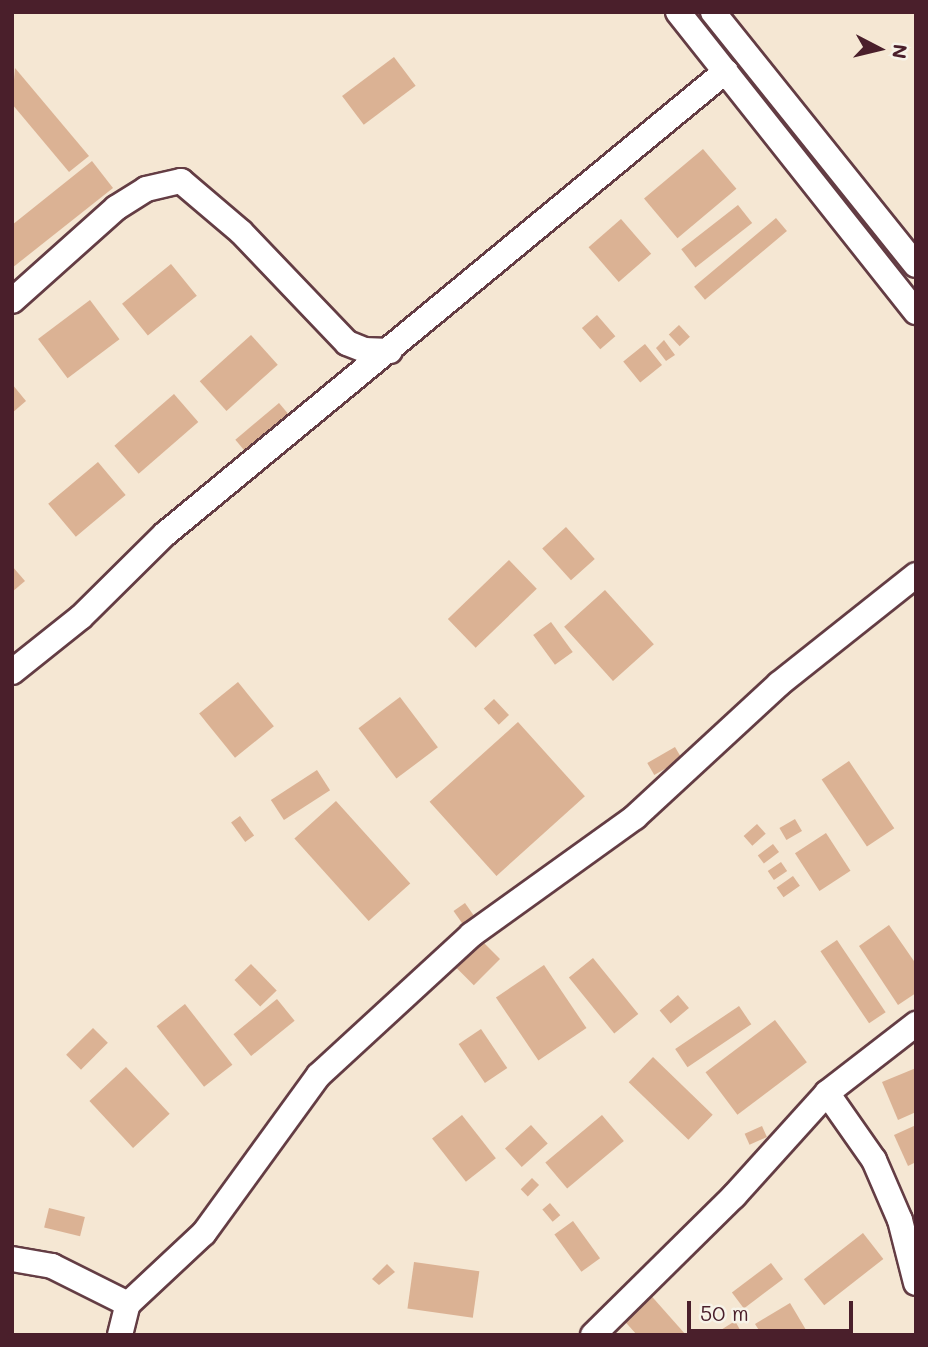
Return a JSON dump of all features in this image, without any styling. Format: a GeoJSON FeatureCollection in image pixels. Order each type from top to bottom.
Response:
{"type":"FeatureCollection","features":[{"type":"Feature","properties":{"kind":"street"},"geometry":{"type":"LineString","coordinates":[[678,12],[916,312]]}},
{"type":"Feature","properties":{"kind":"street"},"geometry":{"type":"LineString","coordinates":[[713,12],[916,265]]}},
{"type":"Feature","properties":{"kind":"street"},"geometry":{"type":"LineString","coordinates":[[12,672],[81,617],[165,534],[726,71]]}},
{"type":"Feature","properties":{"kind":"street"},"geometry":{"type":"LineString","coordinates":[[12,301],[116,208],[146,189],[181,181],[241,232],[347,343],[364,350],[390,351]]}},
{"type":"Feature","properties":{"kind":"street"},"geometry":{"type":"LineString","coordinates":[[120,1335],[128,1304],[204,1233],[319,1075],[471,935],[635,817],[779,684],[916,575]]}},
{"type":"Feature","properties":{"kind":"street"},"geometry":{"type":"LineString","coordinates":[[593,1335],[734,1196],[827,1093],[916,1024]]}},
{"type":"Feature","properties":{"kind":"street"},"geometry":{"type":"LineString","coordinates":[[827,1093],[874,1160],[900,1220],[916,1283]]}},
{"type":"Feature","properties":{"kind":"street"},"geometry":{"type":"LineString","coordinates":[[12,1259],[52,1266],[128,1304]]}},
{"type":"Feature","properties":{"kind":"building"},"geometry":{"type":"Polygon","coordinates":[[[394,57],[416,86],[364,125],[342,96],[394,57]]]}},
{"type":"Feature","properties":{"kind":"building"},"geometry":{"type":"Polygon","coordinates":[[[15,68],[89,156],[69,172],[12,104],[15,68]]]}},
{"type":"Feature","properties":{"kind":"building"},"geometry":{"type":"Polygon","coordinates":[[[703,149],[736,189],[677,238],[644,198],[703,149]]]}},
{"type":"Feature","properties":{"kind":"building"},"geometry":{"type":"Polygon","coordinates":[[[92,161],[113,188],[12,268],[12,225],[92,161]]]}},
{"type":"Feature","properties":{"kind":"building"},"geometry":{"type":"Polygon","coordinates":[[[738,205],[752,223],[695,267],[681,249],[738,205]]]}},
{"type":"Feature","properties":{"kind":"building"},"geometry":{"type":"Polygon","coordinates":[[[776,218],[787,231],[705,300],[694,287],[776,218]]]}},
{"type":"Feature","properties":{"kind":"building"},"geometry":{"type":"Polygon","coordinates":[[[621,219],[651,254],[619,282],[589,247],[621,219]]]}},
{"type":"Feature","properties":{"kind":"building"},"geometry":{"type":"Polygon","coordinates":[[[171,264],[197,296],[148,336],[122,304],[171,264]]]}},
{"type":"Feature","properties":{"kind":"building"},"geometry":{"type":"Polygon","coordinates":[[[90,300],[119,339],[68,378],[38,339],[90,300]]]}},
{"type":"Feature","properties":{"kind":"building"},"geometry":{"type":"Polygon","coordinates":[[[597,315],[615,336],[600,349],[582,328],[597,315]]]}},
{"type":"Feature","properties":{"kind":"building"},"geometry":{"type":"Polygon","coordinates":[[[679,325],[690,337],[680,346],[669,335],[679,325]]]}},
{"type":"Feature","properties":{"kind":"building"},"geometry":{"type":"Polygon","coordinates":[[[251,335],[278,365],[226,411],[200,381],[251,335]]]}},
{"type":"Feature","properties":{"kind":"building"},"geometry":{"type":"Polygon","coordinates":[[[664,340],[675,355],[666,361],[656,348],[664,340]]]}},
{"type":"Feature","properties":{"kind":"building"},"geometry":{"type":"Polygon","coordinates":[[[645,344],[662,365],[640,383],[623,362],[645,344]]]}},
{"type":"Feature","properties":{"kind":"building"},"geometry":{"type":"Polygon","coordinates":[[[12,384],[26,401],[12,413],[12,384]]]}},
{"type":"Feature","properties":{"kind":"building"},"geometry":{"type":"Polygon","coordinates":[[[174,394],[198,422],[139,474],[114,446],[174,394]]]}},
{"type":"Feature","properties":{"kind":"building"},"geometry":{"type":"Polygon","coordinates":[[[279,403],[294,421],[250,457],[235,440],[279,403]]]}},
{"type":"Feature","properties":{"kind":"building"},"geometry":{"type":"Polygon","coordinates":[[[98,462],[126,495],[76,537],[48,504],[98,462]]]}},
{"type":"Feature","properties":{"kind":"building"},"geometry":{"type":"Polygon","coordinates":[[[566,527],[595,559],[571,580],[542,548],[566,527]]]}},
{"type":"Feature","properties":{"kind":"building"},"geometry":{"type":"Polygon","coordinates":[[[509,560],[537,589],[476,648],[448,619],[509,560]]]}},
{"type":"Feature","properties":{"kind":"building"},"geometry":{"type":"Polygon","coordinates":[[[12,566],[25,581],[12,592],[12,566]]]}},
{"type":"Feature","properties":{"kind":"building"},"geometry":{"type":"Polygon","coordinates":[[[605,590],[654,644],[613,681],[564,627],[605,590]]]}},
{"type":"Feature","properties":{"kind":"building"},"geometry":{"type":"Polygon","coordinates":[[[551,622],[573,652],[555,665],[533,635],[551,622]]]}},
{"type":"Feature","properties":{"kind":"building"},"geometry":{"type":"Polygon","coordinates":[[[238,682],[274,726],[235,758],[199,713],[238,682]]]}},
{"type":"Feature","properties":{"kind":"building"},"geometry":{"type":"Polygon","coordinates":[[[400,697],[438,747],[396,779],[358,728],[400,697]]]}},
{"type":"Feature","properties":{"kind":"building"},"geometry":{"type":"Polygon","coordinates":[[[494,699],[509,715],[499,725],[484,709],[494,699]]]}},
{"type":"Feature","properties":{"kind":"building"},"geometry":{"type":"Polygon","coordinates":[[[518,722],[585,796],[496,876],[430,802],[518,722]]]}},
{"type":"Feature","properties":{"kind":"building"},"geometry":{"type":"Polygon","coordinates":[[[675,747],[682,759],[654,775],[647,763],[675,747]]]}},
{"type":"Feature","properties":{"kind":"building"},"geometry":{"type":"Polygon","coordinates":[[[849,761],[894,828],[867,847],[822,779],[849,761]]]}},
{"type":"Feature","properties":{"kind":"building"},"geometry":{"type":"Polygon","coordinates":[[[317,770],[330,790],[284,820],[271,800],[317,770]]]}},
{"type":"Feature","properties":{"kind":"building"},"geometry":{"type":"Polygon","coordinates":[[[336,801],[410,883],[369,921],[294,838],[336,801]]]}},
{"type":"Feature","properties":{"kind":"building"},"geometry":{"type":"Polygon","coordinates":[[[240,816],[254,835],[245,842],[231,822],[240,816]]]}},
{"type":"Feature","properties":{"kind":"building"},"geometry":{"type":"Polygon","coordinates":[[[795,819],[802,831],[786,840],[779,828],[795,819]]]}},
{"type":"Feature","properties":{"kind":"building"},"geometry":{"type":"Polygon","coordinates":[[[757,824],[766,834],[752,846],[744,836],[757,824]]]}},
{"type":"Feature","properties":{"kind":"building"},"geometry":{"type":"Polygon","coordinates":[[[826,833],[851,871],[819,891],[795,853],[826,833]]]}},
{"type":"Feature","properties":{"kind":"building"},"geometry":{"type":"Polygon","coordinates":[[[773,844],[779,852],[764,863],[758,855],[773,844]]]}},
{"type":"Feature","properties":{"kind":"building"},"geometry":{"type":"Polygon","coordinates":[[[781,862],[787,871],[774,880],[768,871],[781,862]]]}},
{"type":"Feature","properties":{"kind":"building"},"geometry":{"type":"Polygon","coordinates":[[[793,876],[800,886],[783,897],[777,887],[793,876]]]}},
{"type":"Feature","properties":{"kind":"building"},"geometry":{"type":"Polygon","coordinates":[[[465,903],[476,919],[464,927],[454,911],[465,903]]]}},
{"type":"Feature","properties":{"kind":"building"},"geometry":{"type":"Polygon","coordinates":[[[889,925],[916,964],[916,993],[898,1005],[859,946],[889,925]]]}},
{"type":"Feature","properties":{"kind":"building"},"geometry":{"type":"Polygon","coordinates":[[[837,940],[886,1012],[869,1023],[820,951],[837,940]]]}},
{"type":"Feature","properties":{"kind":"building"},"geometry":{"type":"Polygon","coordinates":[[[483,942],[500,959],[474,985],[457,968],[483,942]]]}},
{"type":"Feature","properties":{"kind":"building"},"geometry":{"type":"Polygon","coordinates":[[[593,958],[638,1014],[614,1033],[569,978],[593,958]]]}},
{"type":"Feature","properties":{"kind":"building"},"geometry":{"type":"Polygon","coordinates":[[[251,964],[277,991],[260,1007],[234,980],[251,964]]]}},
{"type":"Feature","properties":{"kind":"building"},"geometry":{"type":"Polygon","coordinates":[[[544,965],[586,1028],[538,1060],[496,997],[544,965]]]}},
{"type":"Feature","properties":{"kind":"building"},"geometry":{"type":"Polygon","coordinates":[[[678,995],[689,1008],[671,1023],[660,1010],[678,995]]]}},
{"type":"Feature","properties":{"kind":"building"},"geometry":{"type":"Polygon","coordinates":[[[277,999],[295,1021],[251,1056],[233,1034],[277,999]]]}},
{"type":"Feature","properties":{"kind":"building"},"geometry":{"type":"Polygon","coordinates":[[[185,1004],[232,1065],[204,1087],[157,1026],[185,1004]]]}},
{"type":"Feature","properties":{"kind":"building"},"geometry":{"type":"Polygon","coordinates":[[[739,1006],[751,1024],[687,1067],[675,1049],[739,1006]]]}},
{"type":"Feature","properties":{"kind":"building"},"geometry":{"type":"Polygon","coordinates":[[[775,1020],[807,1062],[737,1115],[706,1072],[775,1020]]]}},
{"type":"Feature","properties":{"kind":"building"},"geometry":{"type":"Polygon","coordinates":[[[93,1028],[108,1043],[81,1070],[66,1055],[93,1028]]]}},
{"type":"Feature","properties":{"kind":"building"},"geometry":{"type":"Polygon","coordinates":[[[481,1029],[507,1068],[485,1083],[459,1044],[481,1029]]]}},
{"type":"Feature","properties":{"kind":"building"},"geometry":{"type":"Polygon","coordinates":[[[653,1057],[713,1115],[688,1140],[629,1082],[653,1057]]]}},
{"type":"Feature","properties":{"kind":"building"},"geometry":{"type":"Polygon","coordinates":[[[126,1067],[170,1114],[133,1148],[89,1101],[126,1067]]]}},
{"type":"Feature","properties":{"kind":"building"},"geometry":{"type":"Polygon","coordinates":[[[916,1068],[916,1112],[898,1120],[882,1082],[916,1068]]]}},
{"type":"Feature","properties":{"kind":"building"},"geometry":{"type":"Polygon","coordinates":[[[462,1115],[496,1158],[466,1182],[432,1138],[462,1115]]]}},
{"type":"Feature","properties":{"kind":"building"},"geometry":{"type":"Polygon","coordinates":[[[602,1115],[624,1141],[567,1189],[545,1163],[602,1115]]]}},
{"type":"Feature","properties":{"kind":"building"},"geometry":{"type":"Polygon","coordinates":[[[531,1125],[548,1144],[522,1167],[505,1148],[531,1125]]]}},
{"type":"Feature","properties":{"kind":"building"},"geometry":{"type":"Polygon","coordinates":[[[916,1125],[916,1162],[908,1166],[894,1135],[916,1125]]]}},
{"type":"Feature","properties":{"kind":"building"},"geometry":{"type":"Polygon","coordinates":[[[762,1126],[767,1137],[750,1145],[745,1134],[762,1126]]]}},
{"type":"Feature","properties":{"kind":"building"},"geometry":{"type":"Polygon","coordinates":[[[532,1178],[539,1185],[528,1196],[521,1189],[532,1178]]]}},
{"type":"Feature","properties":{"kind":"building"},"geometry":{"type":"Polygon","coordinates":[[[550,1203],[560,1215],[553,1222],[542,1209],[550,1203]]]}},
{"type":"Feature","properties":{"kind":"building"},"geometry":{"type":"Polygon","coordinates":[[[49,1208],[85,1217],[80,1236],[44,1227],[49,1208]]]}},
{"type":"Feature","properties":{"kind":"building"},"geometry":{"type":"Polygon","coordinates":[[[573,1221],[600,1258],[581,1272],[554,1235],[573,1221]]]}},
{"type":"Feature","properties":{"kind":"building"},"geometry":{"type":"Polygon","coordinates":[[[863,1233],[883,1259],[824,1305],[804,1279],[863,1233]]]}},
{"type":"Feature","properties":{"kind":"building"},"geometry":{"type":"Polygon","coordinates":[[[414,1262],[479,1271],[473,1318],[407,1309],[414,1262]]]}},
{"type":"Feature","properties":{"kind":"building"},"geometry":{"type":"Polygon","coordinates":[[[771,1263],[783,1279],[744,1308],[732,1292],[771,1263]]]}},
{"type":"Feature","properties":{"kind":"building"},"geometry":{"type":"Polygon","coordinates":[[[387,1264],[395,1272],[379,1285],[372,1279],[387,1264]]]}},
{"type":"Feature","properties":{"kind":"building"},"geometry":{"type":"Polygon","coordinates":[[[647,1291],[686,1335],[637,1335],[620,1316],[647,1291]]]}},
{"type":"Feature","properties":{"kind":"building"},"geometry":{"type":"Polygon","coordinates":[[[790,1303],[809,1335],[762,1335],[755,1324],[790,1303]]]}},
{"type":"Feature","properties":{"kind":"building"},"geometry":{"type":"Polygon","coordinates":[[[735,1321],[743,1335],[713,1335],[735,1321]]]}}]}
